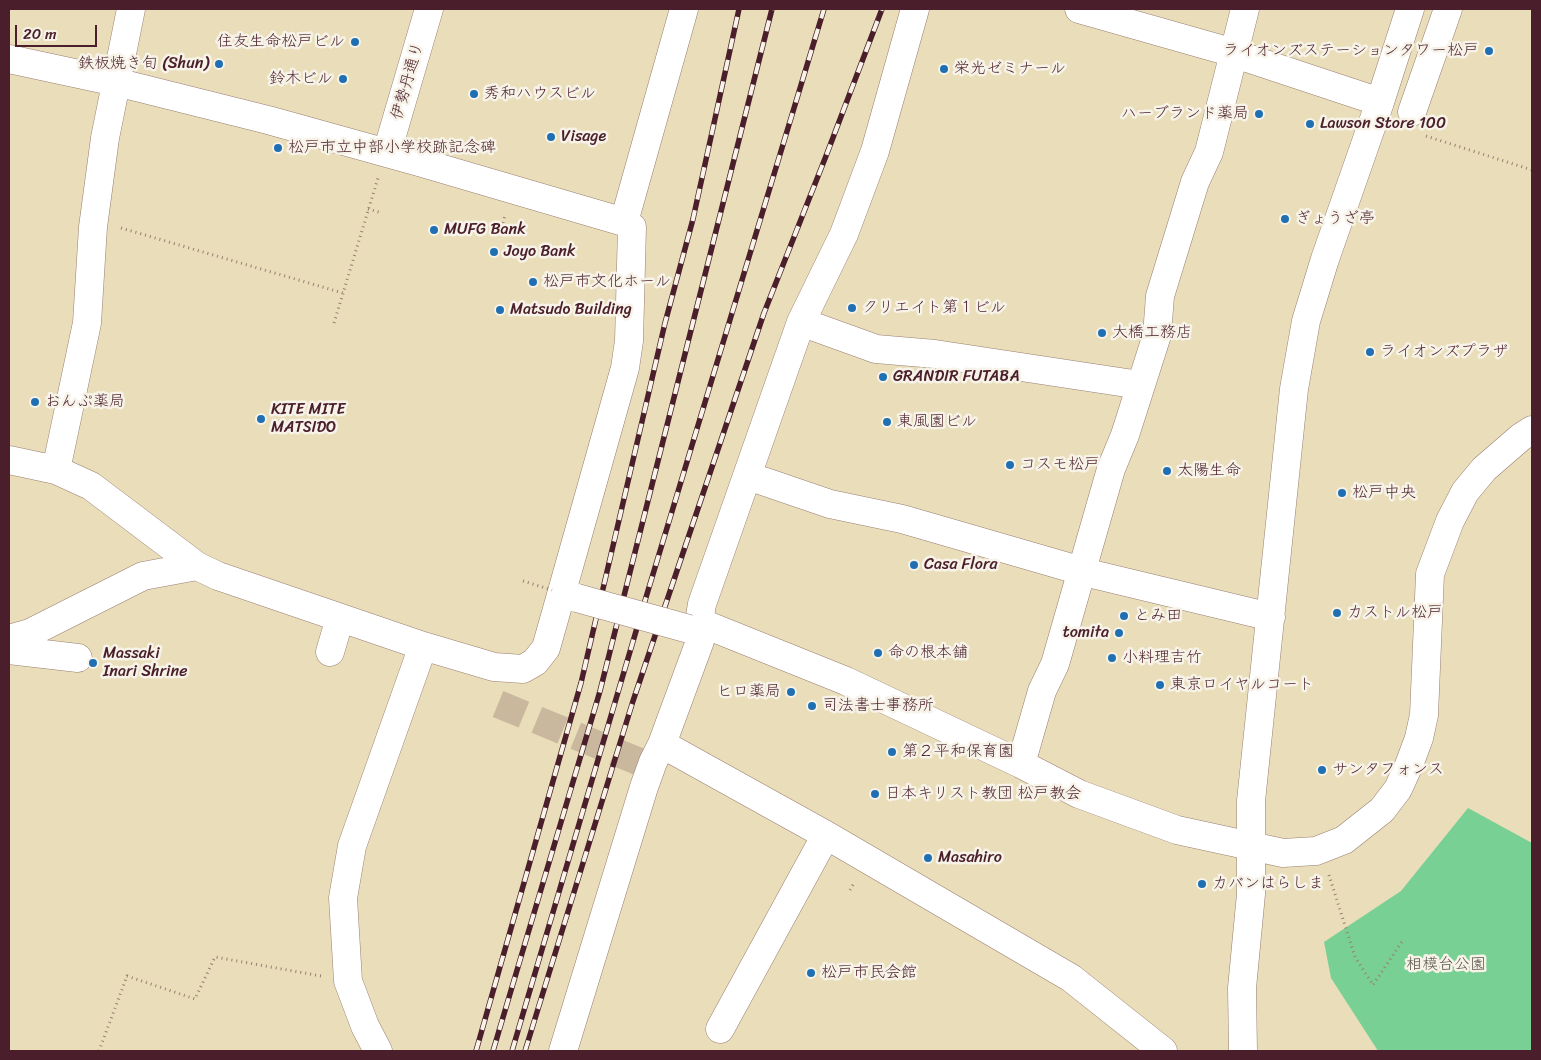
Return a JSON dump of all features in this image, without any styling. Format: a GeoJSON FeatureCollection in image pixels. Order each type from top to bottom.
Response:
{"type":"FeatureCollection","features":[{"type":"Feature","properties":{"kind":"street"},"geometry":{"type":"LineString","coordinates":[[56,470],[87,323],[93,227],[105,138],[132,9]]}},
{"type":"Feature","properties":{"kind":"street","name":"伊勢丹通り"},"geometry":{"type":"LineString","coordinates":[[383,162],[429,9]]}},
{"type":"Feature","properties":{"kind":"street"},"geometry":{"type":"LineString","coordinates":[[624,222],[684,9]]}},
{"type":"Feature","properties":{"kind":"street"},"geometry":{"type":"LineString","coordinates":[[563,1051],[652,762],[662,744],[700,641],[694,626],[801,322],[844,234],[874,151],[915,9]]}},
{"type":"Feature","properties":{"kind":"street"},"geometry":{"type":"LineString","coordinates":[[1080,9],[1234,53],[1380,102]]}},
{"type":"Feature","properties":{"kind":"street"},"geometry":{"type":"LineString","coordinates":[[1021,764],[1042,691],[1055,664],[1111,468],[1125,435],[1157,335],[1160,296],[1195,182],[1209,152],[1246,9]]}},
{"type":"Feature","properties":{"kind":"street"},"geometry":{"type":"LineString","coordinates":[[1243,1051],[1242,988],[1251,894],[1251,801],[1294,389],[1306,322],[1325,259],[1380,102],[1410,9]]}},
{"type":"Feature","properties":{"kind":"street"},"geometry":{"type":"LineString","coordinates":[[1417,123],[1448,9]]}},
{"type":"Feature","properties":{"kind":"street"},"geometry":{"type":"LineString","coordinates":[[9,59],[116,82],[268,120],[383,162],[624,222],[632,228],[628,341],[625,368],[546,648],[535,662],[523,669],[494,667],[423,646],[218,576],[197,566],[91,486],[56,470],[9,460]]}},
{"type":"Feature","properties":{"kind":"street"},"geometry":{"type":"LineString","coordinates":[[801,322],[876,349],[935,354],[1140,385]]}},
{"type":"Feature","properties":{"kind":"street"},"geometry":{"type":"LineString","coordinates":[[577,598],[694,626],[846,681],[1021,764],[1079,794],[1176,830],[1283,853],[1316,851],[1344,840],[1382,810],[1398,789],[1419,738],[1424,715],[1430,574],[1447,530],[1465,492],[1484,468],[1532,430]]}},
{"type":"Feature","properties":{"kind":"street"},"geometry":{"type":"LineString","coordinates":[[748,476],[830,504],[902,519],[1092,574],[1271,617]]}},
{"type":"Feature","properties":{"kind":"street"},"geometry":{"type":"LineString","coordinates":[[9,639],[30,633],[143,576],[197,566]]}},
{"type":"Feature","properties":{"kind":"street"},"geometry":{"type":"LineString","coordinates":[[330,652],[340,618]]}},
{"type":"Feature","properties":{"kind":"street"},"geometry":{"type":"LineString","coordinates":[[378,1051],[365,1026],[348,981],[343,898],[352,846],[423,646]]}},
{"type":"Feature","properties":{"kind":"street"},"geometry":{"type":"LineString","coordinates":[[9,650],[78,658]]}},
{"type":"Feature","properties":{"kind":"street"},"geometry":{"type":"LineString","coordinates":[[662,744],[826,834],[1071,978],[1148,1046]]}},
{"type":"Feature","properties":{"kind":"street"},"geometry":{"type":"LineString","coordinates":[[720,1029],[826,834]]}},
{"type":"Feature","properties":{"kind":"path"},"geometry":{"type":"LineString","coordinates":[[1417,123],[1532,170]]}},
{"type":"Feature","properties":{"kind":"path"},"geometry":{"type":"LineString","coordinates":[[334,323],[383,162]]}},
{"type":"Feature","properties":{"kind":"path"},"geometry":{"type":"LineString","coordinates":[[368,209],[382,213]]}},
{"type":"Feature","properties":{"kind":"path"},"geometry":{"type":"LineString","coordinates":[[120,228],[343,293]]}},
{"type":"Feature","properties":{"kind":"path"},"geometry":{"type":"LineString","coordinates":[[1328,872],[1355,957],[1373,985],[1403,940]]}},
{"type":"Feature","properties":{"kind":"path"},"geometry":{"type":"LineString","coordinates":[[99,1051],[127,976],[195,999],[215,957],[348,981]]}},
{"type":"Feature","properties":{"kind":"green space","name":"相模台公園"},"geometry":{"type":"Polygon","coordinates":[[[1468,808],[1532,843],[1532,1051],[1378,1051],[1331,978],[1324,942],[1401,891],[1468,808]]]}},
{"type":"Feature","properties":{"kind":"tunnel"},"geometry":{"type":"LineString","coordinates":[[498,704],[662,771]]}},
{"type":"Feature","properties":{"kind":"railway"},"geometry":{"type":"LineString","coordinates":[[476,1051],[581,683],[665,323],[693,219],[739,9]]}},
{"type":"Feature","properties":{"kind":"railway"},"geometry":{"type":"LineString","coordinates":[[493,1051],[600,691],[772,9]]}},
{"type":"Feature","properties":{"kind":"railway"},"geometry":{"type":"LineString","coordinates":[[512,1051],[647,594],[824,9]]}},
{"type":"Feature","properties":{"kind":"railway"},"geometry":{"type":"LineString","coordinates":[[525,1051],[633,701],[764,313],[882,9]]}},
{"type":"Feature","properties":{"kind":"place","name":"住友生命松戸ビル"},"geometry":{"type":"Point","coordinates":[355,42]}},
{"type":"Feature","properties":{"kind":"place","name":"ライオンズステーションタワー松戸"},"geometry":{"type":"Point","coordinates":[1489,51]}},
{"type":"Feature","properties":{"kind":"place","name":"鉄板焼き旬 (Shun)"},"geometry":{"type":"Point","coordinates":[219,64]}},
{"type":"Feature","properties":{"kind":"place","name":"栄光ゼミナール"},"geometry":{"type":"Point","coordinates":[944,69]}},
{"type":"Feature","properties":{"kind":"place","name":"鈴木ビル"},"geometry":{"type":"Point","coordinates":[343,79]}},
{"type":"Feature","properties":{"kind":"place","name":"秀和ハウスビル"},"geometry":{"type":"Point","coordinates":[474,94]}},
{"type":"Feature","properties":{"kind":"place","name":"ハーブランド薬局"},"geometry":{"type":"Point","coordinates":[1259,114]}},
{"type":"Feature","properties":{"kind":"place","name":"Lawson Store 100"},"geometry":{"type":"Point","coordinates":[1310,124]}},
{"type":"Feature","properties":{"kind":"place","name":"Visage"},"geometry":{"type":"Point","coordinates":[551,137]}},
{"type":"Feature","properties":{"kind":"place","name":"松戸市立中部小学校跡記念碑"},"geometry":{"type":"Point","coordinates":[278,148]}},
{"type":"Feature","properties":{"kind":"place","name":"ぎょうざ亭"},"geometry":{"type":"Point","coordinates":[1285,219]}},
{"type":"Feature","properties":{"kind":"place","name":"MUFG Bank"},"geometry":{"type":"Point","coordinates":[434,230]}},
{"type":"Feature","properties":{"kind":"place","name":"Joyo Bank"},"geometry":{"type":"Point","coordinates":[494,252]}},
{"type":"Feature","properties":{"kind":"place","name":"松戸市文化ホール"},"geometry":{"type":"Point","coordinates":[533,282]}},
{"type":"Feature","properties":{"kind":"place","name":"クリエイト第１ビル"},"geometry":{"type":"Point","coordinates":[852,308]}},
{"type":"Feature","properties":{"kind":"place","name":"Matsudo Building"},"geometry":{"type":"Point","coordinates":[500,310]}},
{"type":"Feature","properties":{"kind":"place","name":"大橋工務店"},"geometry":{"type":"Point","coordinates":[1102,333]}},
{"type":"Feature","properties":{"kind":"place","name":"ライオンズプラザ"},"geometry":{"type":"Point","coordinates":[1370,352]}},
{"type":"Feature","properties":{"kind":"place","name":"GRANDIR FUTABA"},"geometry":{"type":"Point","coordinates":[883,377]}},
{"type":"Feature","properties":{"kind":"place","name":"おんぷ薬局"},"geometry":{"type":"Point","coordinates":[35,402]}},
{"type":"Feature","properties":{"kind":"place","name":"KITE MITE MATSIDO"},"geometry":{"type":"Point","coordinates":[261,419]}},
{"type":"Feature","properties":{"kind":"place","name":"東風園ビル"},"geometry":{"type":"Point","coordinates":[887,422]}},
{"type":"Feature","properties":{"kind":"place","name":"コスモ松戸"},"geometry":{"type":"Point","coordinates":[1010,465]}},
{"type":"Feature","properties":{"kind":"place","name":"太陽生命"},"geometry":{"type":"Point","coordinates":[1167,471]}},
{"type":"Feature","properties":{"kind":"place","name":"松戸中央"},"geometry":{"type":"Point","coordinates":[1342,493]}},
{"type":"Feature","properties":{"kind":"place","name":"Casa Flora"},"geometry":{"type":"Point","coordinates":[914,565]}},
{"type":"Feature","properties":{"kind":"place","name":"カストル松戸"},"geometry":{"type":"Point","coordinates":[1337,613]}},
{"type":"Feature","properties":{"kind":"place","name":"とみ田"},"geometry":{"type":"Point","coordinates":[1124,616]}},
{"type":"Feature","properties":{"kind":"place","name":"tomita"},"geometry":{"type":"Point","coordinates":[1119,633]}},
{"type":"Feature","properties":{"kind":"place","name":"命の根本舗"},"geometry":{"type":"Point","coordinates":[878,653]}},
{"type":"Feature","properties":{"kind":"place","name":"小料理吉竹"},"geometry":{"type":"Point","coordinates":[1112,658]}},
{"type":"Feature","properties":{"kind":"place","name":"Massaki Inari Shrine"},"geometry":{"type":"Point","coordinates":[93,663]}},
{"type":"Feature","properties":{"kind":"place","name":"東京ロイヤルコート"},"geometry":{"type":"Point","coordinates":[1160,685]}},
{"type":"Feature","properties":{"kind":"place","name":"ヒロ薬局"},"geometry":{"type":"Point","coordinates":[791,692]}},
{"type":"Feature","properties":{"kind":"place","name":"司法書士事務所"},"geometry":{"type":"Point","coordinates":[812,706]}},
{"type":"Feature","properties":{"kind":"place","name":"第２平和保育園"},"geometry":{"type":"Point","coordinates":[892,752]}},
{"type":"Feature","properties":{"kind":"place","name":"サンタフォンス"},"geometry":{"type":"Point","coordinates":[1322,770]}},
{"type":"Feature","properties":{"kind":"place","name":"日本キリスト教団 松戸教会"},"geometry":{"type":"Point","coordinates":[875,794]}},
{"type":"Feature","properties":{"kind":"place","name":"Masahiro"},"geometry":{"type":"Point","coordinates":[928,858]}},
{"type":"Feature","properties":{"kind":"place","name":"カバンはらしま"},"geometry":{"type":"Point","coordinates":[1202,884]}},
{"type":"Feature","properties":{"kind":"place","name":"松戸市民会館"},"geometry":{"type":"Point","coordinates":[811,973]}}]}
